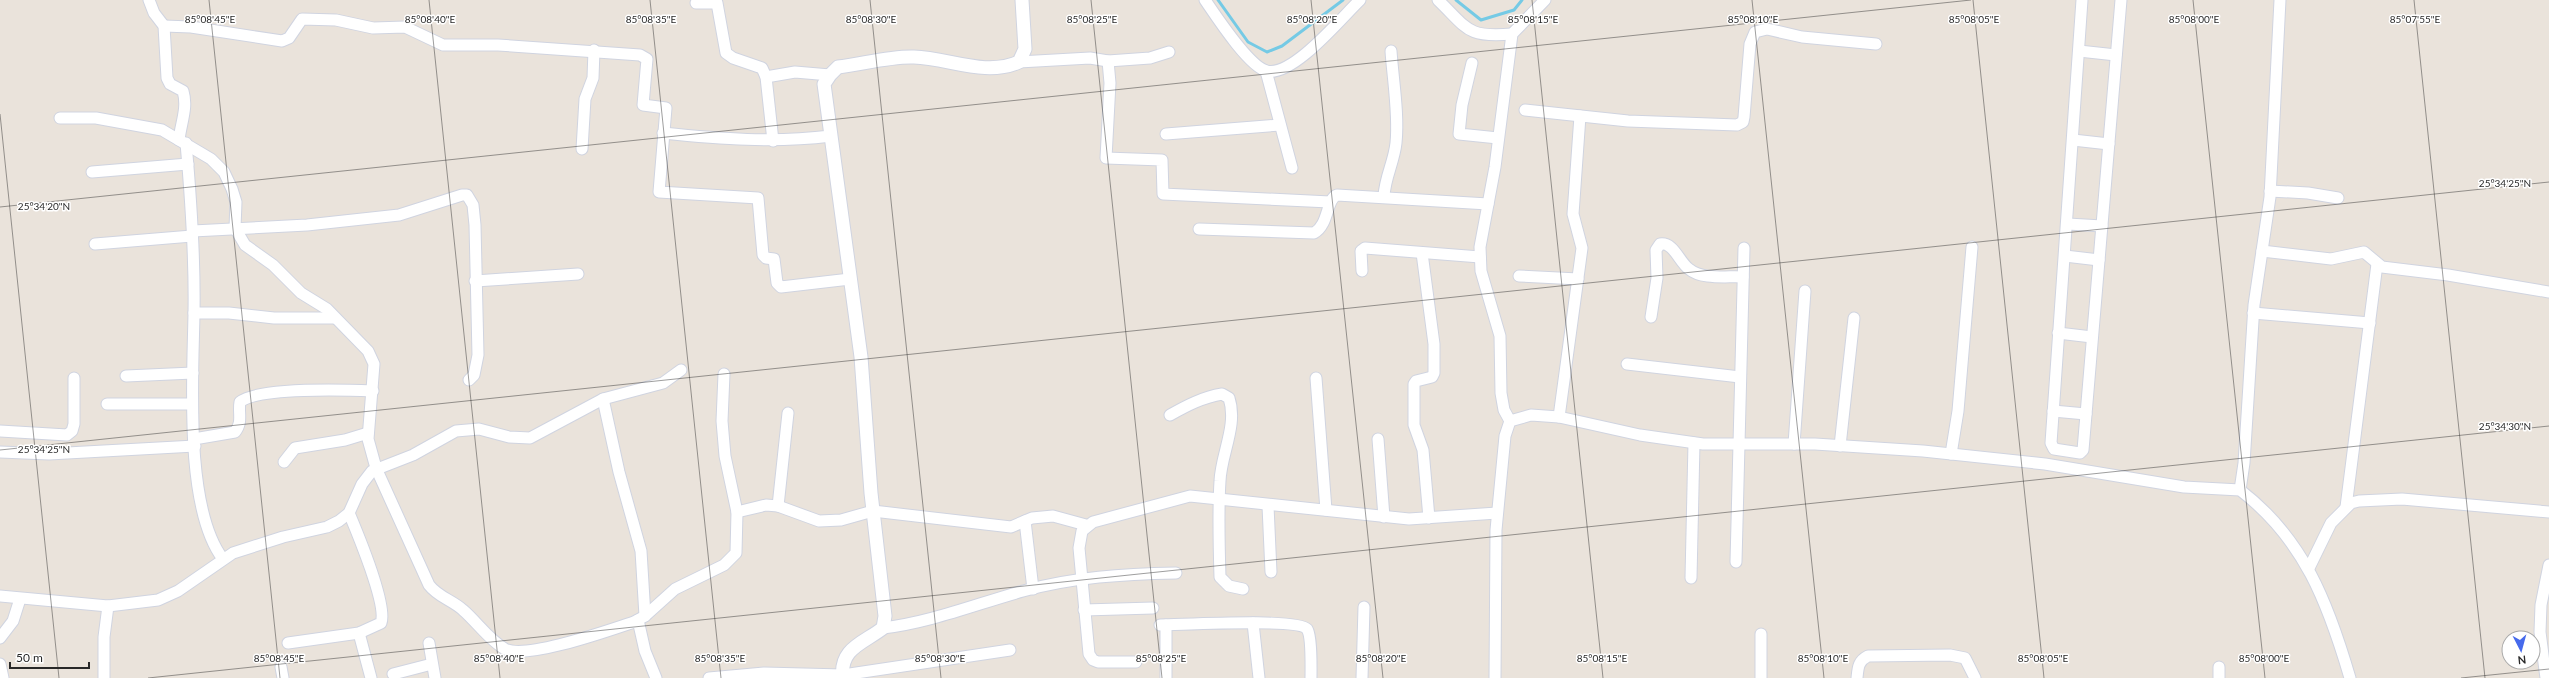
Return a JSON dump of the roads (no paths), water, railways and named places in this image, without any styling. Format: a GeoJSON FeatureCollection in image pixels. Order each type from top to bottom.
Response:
{"type":"FeatureCollection","features":[{"type":"Feature","properties":{"kind":"street"},"geometry":{"type":"LineString","coordinates":[[149,0],[154,13],[164,26],[166,78],[170,84],[183,91],[185,97],[186,110],[182,142],[188,164],[192,234],[194,312],[192,404],[194,443],[205,525],[216,549],[223,558]]}},
{"type":"Feature","properties":{"kind":"street"},"geometry":{"type":"LineString","coordinates":[[1019,62],[1025,49],[1022,0]]}},
{"type":"Feature","properties":{"kind":"street"},"geometry":{"type":"LineString","coordinates":[[1205,0],[1231,37],[1256,65],[1266,71],[1282,69],[1296,62],[1360,0]]}},
{"type":"Feature","properties":{"kind":"street"},"geometry":{"type":"LineString","coordinates":[[1438,0],[1471,32],[1480,35],[1512,34]]}},
{"type":"Feature","properties":{"kind":"street"},"geometry":{"type":"LineString","coordinates":[[1495,678],[1497,513],[1505,436],[1510,421],[1504,410],[1501,392],[1500,336],[1483,279],[1480,257],[1512,34],[1545,0]]}},
{"type":"Feature","properties":{"kind":"street"},"geometry":{"type":"LineString","coordinates":[[2082,0],[2068,224],[2058,333],[2051,446],[2054,449],[2080,453],[2083,450],[2121,0]]}},
{"type":"Feature","properties":{"kind":"street"},"geometry":{"type":"LineString","coordinates":[[2240,490],[2244,463],[2253,313],[2270,191],[2280,0]]}},
{"type":"Feature","properties":{"kind":"street"},"geometry":{"type":"LineString","coordinates":[[696,3],[717,2],[726,53],[733,58],[762,68],[766,77],[773,141]]}},
{"type":"Feature","properties":{"kind":"street"},"geometry":{"type":"LineString","coordinates":[[164,26],[191,27],[282,41],[289,38],[298,22],[308,18],[336,20],[373,28],[406,27],[443,45],[498,45],[594,50],[640,55],[647,59],[643,106],[666,108],[659,192],[758,198],[763,255],[766,258],[774,259],[777,283],[781,287],[850,279]]}},
{"type":"Feature","properties":{"kind":"street"},"geometry":{"type":"LineString","coordinates":[[1525,110],[1628,121],[1737,125],[1743,122],[1750,44],[1753,35],[1757,30],[1773,29],[1802,37],[1876,44]]}},
{"type":"Feature","properties":{"kind":"street"},"geometry":{"type":"LineString","coordinates":[[582,149],[585,99],[593,78],[594,50]]}},
{"type":"Feature","properties":{"kind":"street"},"geometry":{"type":"LineString","coordinates":[[1384,196],[1385,183],[1395,156],[1396,141],[1391,51]]}},
{"type":"Feature","properties":{"kind":"street"},"geometry":{"type":"LineString","coordinates":[[2079,51],[2116,55]]}},
{"type":"Feature","properties":{"kind":"street"},"geometry":{"type":"LineString","coordinates":[[883,628],[884,608],[873,511],[861,357],[824,84],[838,67],[914,57],[980,67],[1013,64],[1019,62],[1090,58],[1108,61],[1150,58],[1169,52]]}},
{"type":"Feature","properties":{"kind":"street"},"geometry":{"type":"LineString","coordinates":[[1108,61],[1110,83],[1106,158],[1162,160],[1163,194],[1330,202]]}},
{"type":"Feature","properties":{"kind":"street"},"geometry":{"type":"LineString","coordinates":[[1472,63],[1462,105],[1459,134],[1498,138]]}},
{"type":"Feature","properties":{"kind":"street"},"geometry":{"type":"LineString","coordinates":[[1266,71],[1292,168]]}},
{"type":"Feature","properties":{"kind":"street"},"geometry":{"type":"LineString","coordinates":[[766,77],[805,72],[830,75]]}},
{"type":"Feature","properties":{"kind":"street"},"geometry":{"type":"LineString","coordinates":[[1559,417],[1582,244],[1573,214],[1580,116]]}},
{"type":"Feature","properties":{"kind":"street"},"geometry":{"type":"LineString","coordinates":[[60,118],[96,118],[162,130],[211,159],[224,172],[236,202],[235,228],[239,238],[252,252],[272,265],[300,293],[327,309],[368,351],[374,364],[373,391],[368,433],[376,468],[432,589],[460,608],[504,648],[518,653],[539,649],[641,618],[675,590],[732,558],[738,547],[738,512],[729,477],[723,436],[724,374]]}},
{"type":"Feature","properties":{"kind":"street"},"geometry":{"type":"LineString","coordinates":[[1166,134],[1280,125]]}},
{"type":"Feature","properties":{"kind":"street"},"geometry":{"type":"LineString","coordinates":[[663,133],[773,141],[831,136]]}},
{"type":"Feature","properties":{"kind":"street"},"geometry":{"type":"LineString","coordinates":[[2073,140],[2109,144]]}},
{"type":"Feature","properties":{"kind":"street"},"geometry":{"type":"LineString","coordinates":[[92,172],[188,164]]}},
{"type":"Feature","properties":{"kind":"street"},"geometry":{"type":"LineString","coordinates":[[2270,191],[2308,193],[2338,198]]}},
{"type":"Feature","properties":{"kind":"street"},"geometry":{"type":"LineString","coordinates":[[95,244],[235,228],[308,225],[400,215],[462,195],[467,195],[473,205],[478,355],[474,375],[469,380]]}},
{"type":"Feature","properties":{"kind":"street"},"geometry":{"type":"LineString","coordinates":[[1199,229],[1314,233],[1323,225],[1330,202],[1337,195],[1384,196],[1488,204]]}},
{"type":"Feature","properties":{"kind":"street"},"geometry":{"type":"LineString","coordinates":[[2068,224],[2102,226]]}},
{"type":"Feature","properties":{"kind":"street"},"geometry":{"type":"LineString","coordinates":[[1651,317],[1657,278],[1656,250],[1660,244],[1667,245],[1671,248],[1686,268],[1694,273],[1743,277]]}},
{"type":"Feature","properties":{"kind":"street"},"geometry":{"type":"LineString","coordinates":[[1951,454],[1958,411],[1972,247]]}},
{"type":"Feature","properties":{"kind":"street"},"geometry":{"type":"LineString","coordinates":[[1736,562],[1737,445],[1744,248]]}},
{"type":"Feature","properties":{"kind":"street"},"geometry":{"type":"LineString","coordinates":[[1362,272],[1363,249],[1480,257]]}},
{"type":"Feature","properties":{"kind":"street"},"geometry":{"type":"LineString","coordinates":[[2262,251],[2331,260],[2364,252],[2382,267],[2549,292]]}},
{"type":"Feature","properties":{"kind":"street"},"geometry":{"type":"LineString","coordinates":[[1422,253],[1434,344],[1434,373],[1432,377],[1416,381],[1414,384],[1414,425],[1423,450],[1429,518]]}},
{"type":"Feature","properties":{"kind":"street"},"geometry":{"type":"LineString","coordinates":[[2065,256],[2099,260]]}},
{"type":"Feature","properties":{"kind":"street"},"geometry":{"type":"LineString","coordinates":[[2346,507],[2377,264]]}},
{"type":"Feature","properties":{"kind":"street"},"geometry":{"type":"LineString","coordinates":[[475,280],[578,274]]}},
{"type":"Feature","properties":{"kind":"street"},"geometry":{"type":"LineString","coordinates":[[1519,276],[1578,279]]}},
{"type":"Feature","properties":{"kind":"street"},"geometry":{"type":"LineString","coordinates":[[1794,444],[1805,291]]}},
{"type":"Feature","properties":{"kind":"street"},"geometry":{"type":"LineString","coordinates":[[194,312],[229,313],[274,318],[335,318]]}},
{"type":"Feature","properties":{"kind":"street"},"geometry":{"type":"LineString","coordinates":[[2253,313],[2370,323]]}},
{"type":"Feature","properties":{"kind":"street"},"geometry":{"type":"LineString","coordinates":[[1840,446],[1854,318]]}},
{"type":"Feature","properties":{"kind":"street"},"geometry":{"type":"LineString","coordinates":[[2058,333],[2092,337]]}},
{"type":"Feature","properties":{"kind":"street"},"geometry":{"type":"LineString","coordinates":[[1627,364],[1740,377]]}},
{"type":"Feature","properties":{"kind":"street"},"geometry":{"type":"LineString","coordinates":[[0,596],[108,606],[158,600],[184,588],[223,558],[251,546],[327,528],[349,513],[368,474],[376,468],[413,455],[456,431],[479,430],[518,439],[536,436],[603,399],[663,383],[681,370]]}},
{"type":"Feature","properties":{"kind":"street"},"geometry":{"type":"LineString","coordinates":[[126,376],[193,373]]}},
{"type":"Feature","properties":{"kind":"street"},"geometry":{"type":"LineString","coordinates":[[0,431],[67,435],[72,430],[74,424],[74,378]]}},
{"type":"Feature","properties":{"kind":"street"},"geometry":{"type":"LineString","coordinates":[[1316,378],[1326,510]]}},
{"type":"Feature","properties":{"kind":"street"},"geometry":{"type":"LineString","coordinates":[[0,452],[56,453],[194,443],[235,432],[240,423],[240,402],[254,396],[340,389],[373,391]]}},
{"type":"Feature","properties":{"kind":"street"},"geometry":{"type":"LineString","coordinates":[[1170,416],[1190,404],[1216,395],[1226,395],[1229,398],[1231,424],[1222,464],[1219,500],[1220,577],[1229,586],[1242,589]]}},
{"type":"Feature","properties":{"kind":"street"},"geometry":{"type":"LineString","coordinates":[[603,399],[619,472],[641,551],[641,618],[645,651],[656,678]]}},
{"type":"Feature","properties":{"kind":"street"},"geometry":{"type":"LineString","coordinates":[[107,404],[192,404]]}},
{"type":"Feature","properties":{"kind":"street"},"geometry":{"type":"LineString","coordinates":[[2053,411],[2086,414]]}},
{"type":"Feature","properties":{"kind":"street"},"geometry":{"type":"LineString","coordinates":[[778,506],[788,413]]}},
{"type":"Feature","properties":{"kind":"street"},"geometry":{"type":"LineString","coordinates":[[1510,421],[1531,415],[1559,417],[1640,435],[1694,443],[1737,445],[1794,444],[1951,454],[2064,467],[2184,488],[2240,490],[2250,498],[2286,536],[2309,568],[2335,626],[2350,678]]}},
{"type":"Feature","properties":{"kind":"street"},"geometry":{"type":"LineString","coordinates":[[284,462],[295,448],[344,440],[368,433]]}},
{"type":"Feature","properties":{"kind":"street"},"geometry":{"type":"LineString","coordinates":[[1378,439],[1384,516]]}},
{"type":"Feature","properties":{"kind":"street"},"geometry":{"type":"LineString","coordinates":[[1691,578],[1694,443]]}},
{"type":"Feature","properties":{"kind":"street"},"geometry":{"type":"LineString","coordinates":[[2064,467],[2066,451]]}},
{"type":"Feature","properties":{"kind":"street"},"geometry":{"type":"LineString","coordinates":[[738,512],[766,505],[778,506],[819,521],[841,520],[873,511],[1011,527],[1032,518],[1053,516],[1086,525],[1179,498],[1201,496],[1219,500],[1268,506],[1384,516],[1429,518],[1497,513]]}},
{"type":"Feature","properties":{"kind":"street"},"geometry":{"type":"LineString","coordinates":[[2309,568],[2332,523],[2346,507],[2351,503],[2360,500],[2402,499],[2549,512]]}},
{"type":"Feature","properties":{"kind":"street"},"geometry":{"type":"LineString","coordinates":[[1268,506],[1271,572]]}},
{"type":"Feature","properties":{"kind":"street"},"geometry":{"type":"LineString","coordinates":[[288,643],[359,633],[381,623],[382,613],[363,545],[349,513]]}},
{"type":"Feature","properties":{"kind":"street"},"geometry":{"type":"LineString","coordinates":[[1025,521],[1033,589]]}},
{"type":"Feature","properties":{"kind":"street"},"geometry":{"type":"LineString","coordinates":[[1086,525],[1082,531],[1078,548],[1080,580],[1089,654],[1092,660],[1136,662]]}},
{"type":"Feature","properties":{"kind":"street"},"geometry":{"type":"LineString","coordinates":[[2546,678],[2540,632],[2541,605],[2549,565]]}},
{"type":"Feature","properties":{"kind":"street"},"geometry":{"type":"LineString","coordinates":[[843,677],[846,654],[852,647],[883,628],[925,622],[1033,589],[1080,580],[1112,575],[1176,573]]}},
{"type":"Feature","properties":{"kind":"street"},"geometry":{"type":"LineString","coordinates":[[0,638],[13,621],[20,599]]}},
{"type":"Feature","properties":{"kind":"street"},"geometry":{"type":"LineString","coordinates":[[104,678],[104,651],[108,606]]}},
{"type":"Feature","properties":{"kind":"street"},"geometry":{"type":"LineString","coordinates":[[1362,678],[1364,607]]}},
{"type":"Feature","properties":{"kind":"street"},"geometry":{"type":"LineString","coordinates":[[1084,610],[1153,608]]}},
{"type":"Feature","properties":{"kind":"street"},"geometry":{"type":"LineString","coordinates":[[1253,623],[1259,678]]}},
{"type":"Feature","properties":{"kind":"street"},"geometry":{"type":"LineString","coordinates":[[1166,678],[1163,625],[1253,623],[1291,624],[1307,629],[1309,636],[1311,678]]}},
{"type":"Feature","properties":{"kind":"street"},"geometry":{"type":"LineString","coordinates":[[359,633],[371,678]]}},
{"type":"Feature","properties":{"kind":"street"},"geometry":{"type":"LineString","coordinates":[[1761,634],[1761,678]]}},
{"type":"Feature","properties":{"kind":"street"},"geometry":{"type":"LineString","coordinates":[[429,643],[434,678]]}},
{"type":"Feature","properties":{"kind":"street"},"geometry":{"type":"LineString","coordinates":[[709,678],[764,675],[843,677],[1010,650]]}},
{"type":"Feature","properties":{"kind":"street"},"geometry":{"type":"LineString","coordinates":[[1857,678],[1859,665],[1862,659],[1868,656],[1950,654],[1965,658],[1975,678]]}},
{"type":"Feature","properties":{"kind":"street"},"geometry":{"type":"LineString","coordinates":[[0,664],[3,678]]}},
{"type":"Feature","properties":{"kind":"street"},"geometry":{"type":"LineString","coordinates":[[393,674],[432,664]]}},
{"type":"Feature","properties":{"kind":"street"},"geometry":{"type":"LineString","coordinates":[[281,667],[283,678]]}},
{"type":"Feature","properties":{"kind":"waterway"},"geometry":{"type":"LineString","coordinates":[[1218,0],[1248,42],[1267,52],[1282,46],[1343,0]]}},
{"type":"Feature","properties":{"kind":"waterway"},"geometry":{"type":"LineString","coordinates":[[1456,0],[1481,20],[1514,10],[1522,0]]}}]}
